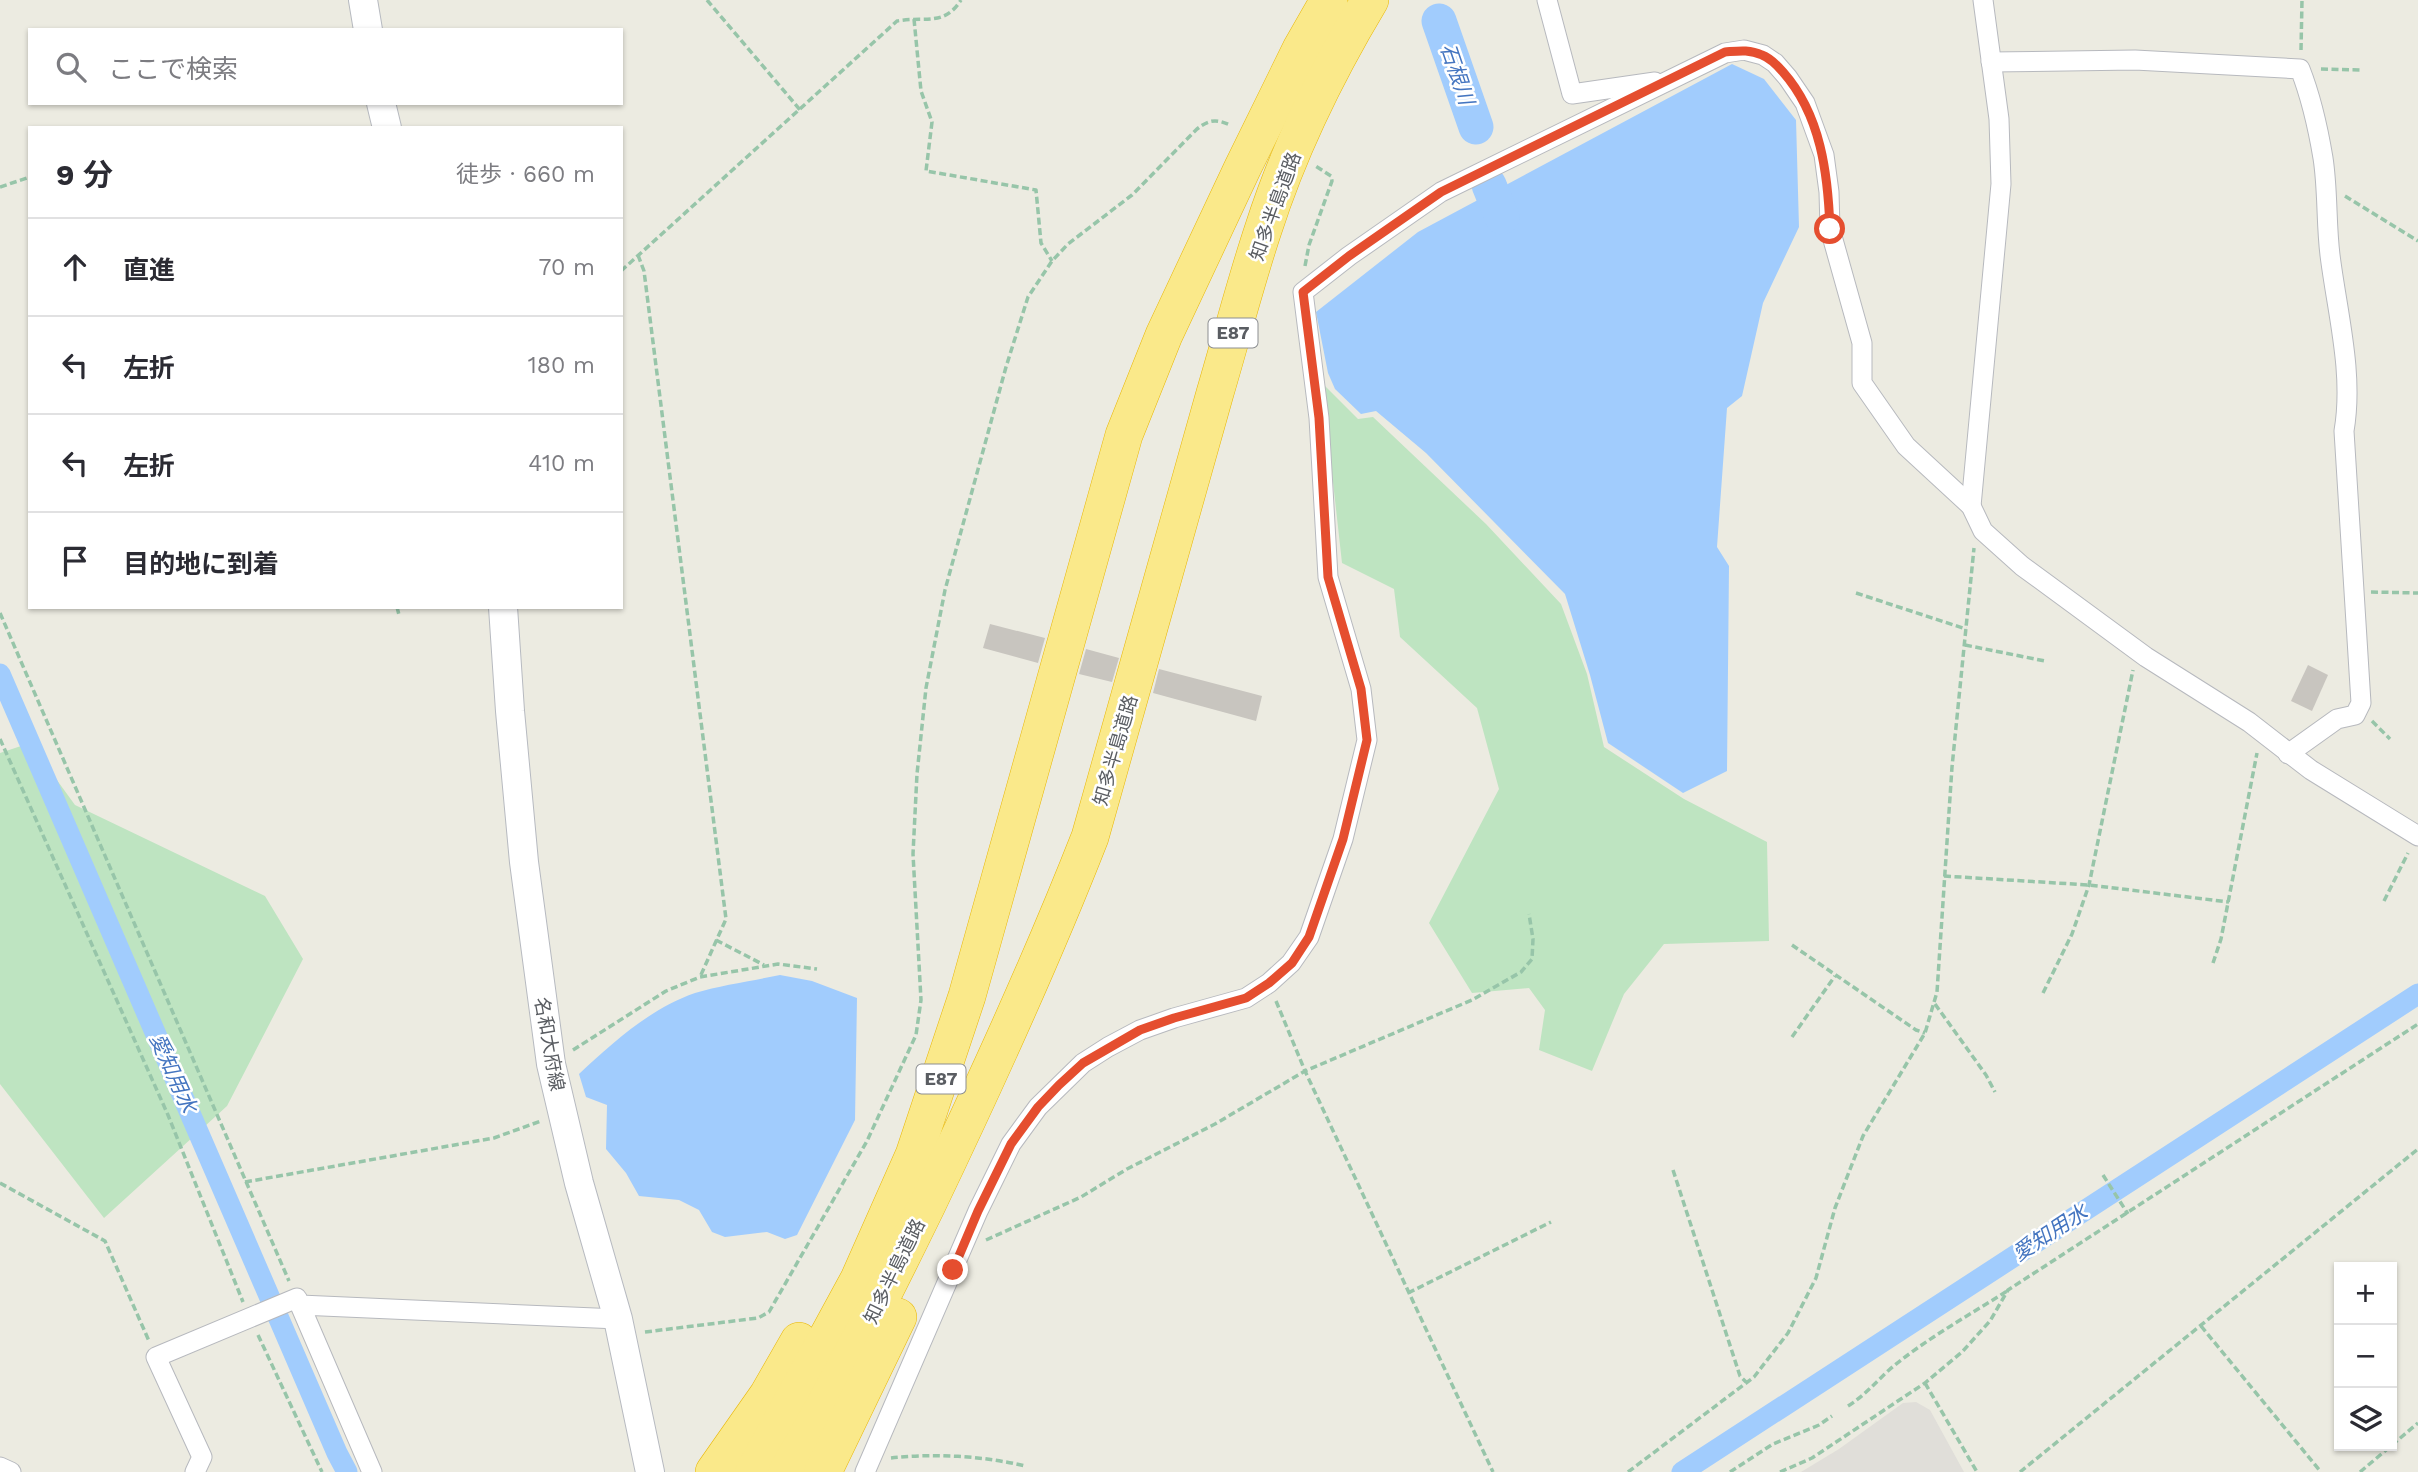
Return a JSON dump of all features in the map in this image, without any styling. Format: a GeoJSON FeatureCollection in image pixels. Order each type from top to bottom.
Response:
{"type":"FeatureCollection","features":[{"type":"Feature","properties":{"kind":"highway","name":"知多半島道路"},"geometry":{"type":"LineString","coordinates":[[754,1472],[859,1279],[889,1216],[934,1101],[967,996],[1124,435],[1164,335],[1242,169],[1301,49],[1329,0]]}},
{"type":"Feature","properties":{"kind":"highway","name":"知多半島道路"},"geometry":{"type":"LineString","coordinates":[[787,1472],[884,1292],[984,1084],[1090,837],[1196,456],[1263,230],[1305,126],[1370,0]]}},
{"type":"Feature","properties":{"kind":"highway"},"geometry":{"type":"LineString","coordinates":[[823,1472],[890,1335],[956,1189],[984,1084]]}},
{"type":"Feature","properties":{"kind":"highway"},"geometry":{"type":"LineString","coordinates":[[714,1472],[768,1395],[934,1101]]}},
{"type":"Feature","properties":{"kind":"main road"},"geometry":{"type":"LineString","coordinates":[[363,0],[368,28]]}},
{"type":"Feature","properties":{"kind":"main road"},"geometry":{"type":"LineString","coordinates":[[381,105],[387,126]]}},
{"type":"Feature","properties":{"kind":"main road","name":"名和大府線"},"geometry":{"type":"LineString","coordinates":[[503,609],[524,862],[551,1064],[579,1182],[620,1327],[650,1472]]}},
{"type":"Feature","properties":{"kind":"street"},"geometry":{"type":"LineString","coordinates":[[1547,0],[1572,94],[1652,81],[1663,83]]}},
{"type":"Feature","properties":{"kind":"street"},"geometry":{"type":"LineString","coordinates":[[1971,506],[2001,184],[1999,118],[1983,0]]}},
{"type":"Feature","properties":{"kind":"street"},"geometry":{"type":"LineString","coordinates":[[868,1465],[962,1246],[1011,1144],[1038,1107],[1083,1063],[1140,1030],[1246,998],[1292,963],[1309,937],[1343,839],[1367,740],[1361,689],[1328,577],[1319,418],[1303,292],[1349,256],[1441,192],[1725,52],[1744,50],[1763,55],[1775,63],[1805,103],[1824,155],[1830,229],[1863,343],[1862,383],[1906,446],[1971,506],[1983,531],[2022,566],[2140,653],[2249,722],[2288,754],[2417,836]]}},
{"type":"Feature","properties":{"kind":"street"},"geometry":{"type":"LineString","coordinates":[[1991,62],[2135,60],[2300,69],[2308,90],[2323,159],[2330,252],[2346,364],[2344,431],[2361,703],[2356,715],[2337,719],[2288,754]]}},
{"type":"Feature","properties":{"kind":"street"},"geometry":{"type":"LineString","coordinates":[[195,1472],[202,1457],[156,1357],[293,1300]]}},
{"type":"Feature","properties":{"kind":"street"},"geometry":{"type":"LineString","coordinates":[[372,1472],[300,1305],[620,1327]]}},
{"type":"Feature","properties":{"kind":"street"},"geometry":{"type":"LineString","coordinates":[[0,1467],[11,1472]]}},
{"type":"Feature","properties":{"kind":"path"},"geometry":{"type":"LineString","coordinates":[[707,0],[801,111]]}},
{"type":"Feature","properties":{"kind":"path"},"geometry":{"type":"LineString","coordinates":[[623,269],[801,111],[897,21],[914,18],[940,19],[954,11],[961,0]]}},
{"type":"Feature","properties":{"kind":"path"},"geometry":{"type":"LineString","coordinates":[[2302,0],[2300,69],[2363,70]]}},
{"type":"Feature","properties":{"kind":"path"},"geometry":{"type":"LineString","coordinates":[[914,18],[921,91],[932,122],[926,171],[1036,190],[1041,243],[1052,261]]}},
{"type":"Feature","properties":{"kind":"path"},"geometry":{"type":"LineString","coordinates":[[620,1327],[758,1318],[769,1312],[867,1141],[916,1035],[921,1000],[913,854],[917,774],[926,688],[944,590],[1028,296],[1052,261],[1068,244],[1132,195],[1208,121],[1218,120],[1230,125]]}},
{"type":"Feature","properties":{"kind":"path"},"geometry":{"type":"LineString","coordinates":[[1303,292],[1309,245],[1332,181],[1331,176],[1324,170],[1309,163]]}},
{"type":"Feature","properties":{"kind":"path"},"geometry":{"type":"LineString","coordinates":[[0,187],[28,178]]}},
{"type":"Feature","properties":{"kind":"path"},"geometry":{"type":"LineString","coordinates":[[2325,192],[2341,194],[2418,241]]}},
{"type":"Feature","properties":{"kind":"path"},"geometry":{"type":"LineString","coordinates":[[638,255],[644,271],[726,919],[700,977]]}},
{"type":"Feature","properties":{"kind":"path"},"geometry":{"type":"LineString","coordinates":[[1628,1472],[1746,1383],[1769,1361],[1805,1305],[1816,1278],[1835,1208],[1863,1136],[1926,1033],[1937,992],[1944,876],[1974,547],[1983,531]]}},
{"type":"Feature","properties":{"kind":"path"},"geometry":{"type":"LineString","coordinates":[[2354,591],[2418,593]]}},
{"type":"Feature","properties":{"kind":"path"},"geometry":{"type":"LineString","coordinates":[[1856,593],[1966,629]]}},
{"type":"Feature","properties":{"kind":"path"},"geometry":{"type":"LineString","coordinates":[[397,609],[398,615]]}},
{"type":"Feature","properties":{"kind":"path"},"geometry":{"type":"LineString","coordinates":[[0,613],[245,1182],[293,1300]]}},
{"type":"Feature","properties":{"kind":"path"},"geometry":{"type":"LineString","coordinates":[[1965,645],[2045,661]]}},
{"type":"Feature","properties":{"kind":"path"},"geometry":{"type":"LineString","coordinates":[[2043,993],[2072,934],[2089,885],[2135,660],[2140,653]]}},
{"type":"Feature","properties":{"kind":"path"},"geometry":{"type":"LineString","coordinates":[[2356,715],[2365,715],[2390,739]]}},
{"type":"Feature","properties":{"kind":"path"},"geometry":{"type":"LineString","coordinates":[[2213,963],[2229,902],[2258,749],[2265,735]]}},
{"type":"Feature","properties":{"kind":"path"},"geometry":{"type":"LineString","coordinates":[[0,738],[168,1115],[252,1317],[323,1472]]}},
{"type":"Feature","properties":{"kind":"path"},"geometry":{"type":"LineString","coordinates":[[2384,901],[2417,836]]}},
{"type":"Feature","properties":{"kind":"path"},"geometry":{"type":"LineString","coordinates":[[1944,876],[2089,885],[2229,902]]}},
{"type":"Feature","properties":{"kind":"path"},"geometry":{"type":"LineString","coordinates":[[962,1246],[975,1245],[1081,1197],[1305,1071],[1472,1000],[1521,972],[1532,959],[1533,939],[1529,914]]}},
{"type":"Feature","properties":{"kind":"path"},"geometry":{"type":"LineString","coordinates":[[716,940],[766,965]]}},
{"type":"Feature","properties":{"kind":"path"},"geometry":{"type":"LineString","coordinates":[[1792,945],[1916,1030],[1926,1033]]}},
{"type":"Feature","properties":{"kind":"path"},"geometry":{"type":"LineString","coordinates":[[551,1064],[666,991],[700,977],[778,964],[817,969]]}},
{"type":"Feature","properties":{"kind":"path"},"geometry":{"type":"LineString","coordinates":[[1792,1037],[1836,975]]}},
{"type":"Feature","properties":{"kind":"path"},"geometry":{"type":"LineString","coordinates":[[1269,983],[1305,1071],[1493,1472]]}},
{"type":"Feature","properties":{"kind":"path"},"geometry":{"type":"LineString","coordinates":[[1934,1004],[1978,1063],[1995,1091]]}},
{"type":"Feature","properties":{"kind":"path"},"geometry":{"type":"LineString","coordinates":[[1848,1406],[1864,1396],[1889,1370],[1918,1349],[2418,1024]]}},
{"type":"Feature","properties":{"kind":"path"},"geometry":{"type":"LineString","coordinates":[[245,1182],[494,1138],[563,1113]]}},
{"type":"Feature","properties":{"kind":"path"},"geometry":{"type":"LineString","coordinates":[[2020,1472],[2418,1149]]}},
{"type":"Feature","properties":{"kind":"path"},"geometry":{"type":"LineString","coordinates":[[1673,1170],[1740,1376],[1746,1383]]}},
{"type":"Feature","properties":{"kind":"path"},"geometry":{"type":"LineString","coordinates":[[2104,1175],[2128,1214]]}},
{"type":"Feature","properties":{"kind":"path"},"geometry":{"type":"LineString","coordinates":[[0,1183],[105,1241],[156,1357]]}},
{"type":"Feature","properties":{"kind":"path"},"geometry":{"type":"LineString","coordinates":[[1408,1293],[1551,1222]]}},
{"type":"Feature","properties":{"kind":"path"},"geometry":{"type":"LineString","coordinates":[[1780,1472],[1812,1458],[1925,1383],[1962,1352],[1990,1321],[2008,1290]]}},
{"type":"Feature","properties":{"kind":"path"},"geometry":{"type":"LineString","coordinates":[[2201,1326],[2321,1472]]}},
{"type":"Feature","properties":{"kind":"path"},"geometry":{"type":"LineString","coordinates":[[1925,1383],[1977,1472]]}},
{"type":"Feature","properties":{"kind":"path"},"geometry":{"type":"LineString","coordinates":[[1730,1472],[1773,1444],[1819,1425],[1832,1416]]}},
{"type":"Feature","properties":{"kind":"path"},"geometry":{"type":"LineString","coordinates":[[2397,1441],[2418,1423]]}},
{"type":"Feature","properties":{"kind":"path"},"geometry":{"type":"LineString","coordinates":[[2360,1472],[2385,1451]]}},
{"type":"Feature","properties":{"kind":"path"},"geometry":{"type":"LineString","coordinates":[[868,1465],[880,1460],[924,1455],[998,1459],[1025,1466]]}},
{"type":"Feature","properties":{"kind":"shaded area"},"geometry":{"type":"Polygon","coordinates":[[[1916,1402],[1930,1410],[1964,1472],[1801,1472],[1839,1449],[1903,1403],[1916,1402]]]}},
{"type":"Feature","properties":{"kind":"green space"},"geometry":{"type":"Polygon","coordinates":[[[1322,383],[1358,419],[1373,417],[1486,524],[1561,604],[1587,674],[1604,747],[1684,799],[1767,842],[1769,941],[1664,944],[1624,994],[1592,1071],[1539,1050],[1545,1010],[1529,988],[1472,993],[1429,923],[1499,789],[1477,708],[1400,637],[1394,589],[1342,563],[1322,383]]]}},
{"type":"Feature","properties":{"kind":"green space"},"geometry":{"type":"Polygon","coordinates":[[[30,743],[75,805],[265,896],[303,959],[227,1106],[104,1218],[0,1084],[0,753],[30,743]]]}},
{"type":"Feature","properties":{"kind":"water"},"geometry":{"type":"Polygon","coordinates":[[[1732,64],[1764,79],[1796,120],[1799,227],[1763,303],[1742,396],[1727,408],[1717,547],[1729,566],[1727,771],[1683,793],[1608,743],[1565,594],[1426,453],[1376,411],[1361,414],[1335,389],[1328,373],[1316,312],[1418,232],[1732,64]]]}},
{"type":"Feature","properties":{"kind":"water"},"geometry":{"type":"Polygon","coordinates":[[[780,975],[812,981],[857,998],[855,1120],[797,1235],[785,1239],[767,1232],[725,1237],[712,1232],[699,1210],[679,1200],[639,1196],[626,1173],[606,1149],[607,1105],[586,1097],[579,1074],[633,1028],[679,1000],[705,990],[780,975]]]}},
{"type":"Feature","properties":{"kind":"building"},"geometry":{"type":"Polygon","coordinates":[[[990,624],[1045,638],[1038,663],[983,648],[990,624]]]}},
{"type":"Feature","properties":{"kind":"building"},"geometry":{"type":"Polygon","coordinates":[[[1086,649],[1119,658],[1112,682],[1079,674],[1086,649]]]}},
{"type":"Feature","properties":{"kind":"building"},"geometry":{"type":"Polygon","coordinates":[[[2308,665],[2328,675],[2312,711],[2291,701],[2308,665]]]}},
{"type":"Feature","properties":{"kind":"building"},"geometry":{"type":"Polygon","coordinates":[[[1159,669],[1262,696],[1256,721],[1153,693],[1159,669]]]}},
{"type":"Feature","properties":{"kind":"waterway","name":"石根川"},"geometry":{"type":"LineString","coordinates":[[1439,21],[1476,127]]}},
{"type":"Feature","properties":{"kind":"waterway","name":"石根川"},"geometry":{"type":"LineString","coordinates":[[1489,185],[1502,217]]}},
{"type":"Feature","properties":{"kind":"waterway","name":"愛知用水"},"geometry":{"type":"LineString","coordinates":[[0,674],[347,1472]]}},
{"type":"Feature","properties":{"kind":"waterway","name":"愛知用水"},"geometry":{"type":"LineString","coordinates":[[1682,1472],[2418,994]]}},
{"type":"Feature","properties":{"kind":"route"},"geometry":{"type":"LineString","coordinates":[[953,1270],[1011,1144],[1038,1107],[1059,1085],[1083,1063],[1140,1030],[1246,998],[1292,963],[1309,937],[1343,839],[1367,740],[1361,689],[1328,577],[1319,418],[1303,292],[1349,256],[1441,192],[1725,52],[1744,50],[1763,55],[1775,63],[1805,103],[1824,155],[1830,229]]}}]}
